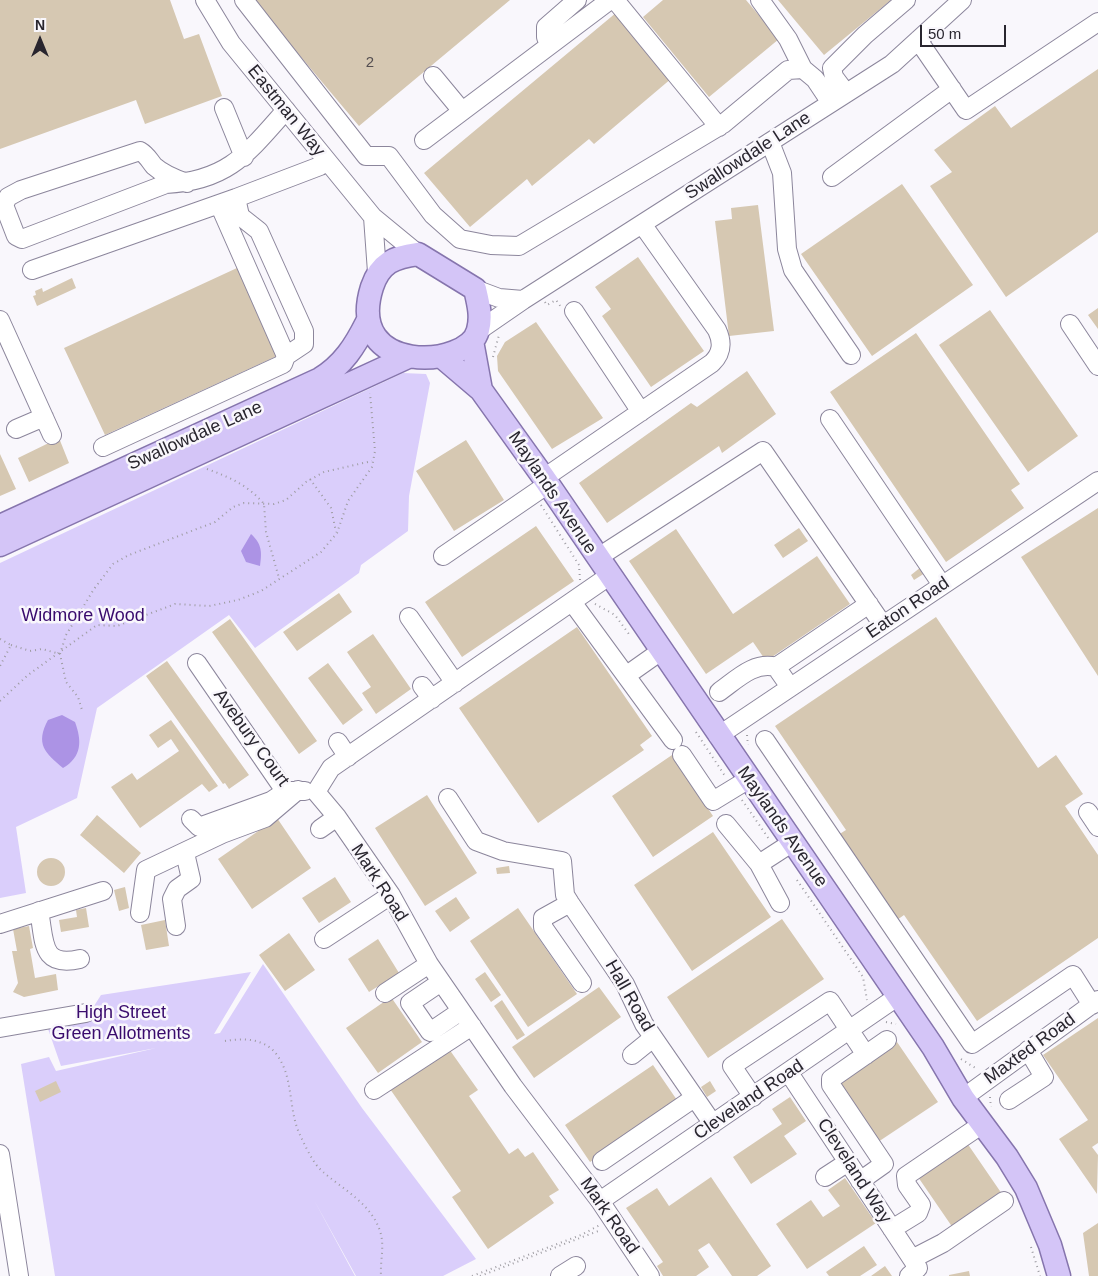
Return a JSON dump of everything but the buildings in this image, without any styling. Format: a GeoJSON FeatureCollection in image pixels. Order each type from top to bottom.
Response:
{"type":"FeatureCollection","features":[{"type":"Feature","properties":{"kind":"main road"},"geometry":{"type":"LineString","coordinates":[[418,254],[475,289],[480,310],[475,336],[459,351],[441,356],[408,357],[382,346],[367,322],[369,297],[377,272],[387,264],[406,256],[418,254]]}},
{"type":"Feature","properties":{"kind":"main road","name":"Swallowdale Lane"},"geometry":{"type":"LineString","coordinates":[[0,526],[320,379],[335,370],[352,351],[367,322]]}},
{"type":"Feature","properties":{"kind":"main road","name":"Maylands Avenue"},"geometry":{"type":"LineString","coordinates":[[475,336],[481,390]]}},
{"type":"Feature","properties":{"kind":"main road","name":"Maylands Avenue"},"geometry":{"type":"LineString","coordinates":[[441,356],[481,390],[542,485],[603,567],[661,650],[718,736],[933,1047],[963,1098],[1007,1157],[1030,1195],[1050,1244],[1059,1276]]}},
{"type":"Feature","properties":{"kind":"main road","name":"Swallowdale Lane"},"geometry":{"type":"LineString","coordinates":[[0,544],[87,506],[408,357]]}},
{"type":"Feature","properties":{"kind":"main road","name":"Swallowdale Lane"},"geometry":{"type":"LineString","coordinates":[[0,556],[87,506]]}},
{"type":"Feature","properties":{"kind":"street","name":"Eastman Way"},"geometry":{"type":"LineString","coordinates":[[205,0],[231,44],[326,161],[373,217],[418,254]]}},
{"type":"Feature","properties":{"kind":"street"},"geometry":{"type":"LineString","coordinates":[[244,0],[366,156],[389,156],[433,214],[460,239],[491,245],[519,246],[719,127],[788,70],[803,69]]}},
{"type":"Feature","properties":{"kind":"street"},"geometry":{"type":"LineString","coordinates":[[549,45],[546,37],[546,27],[577,0]]}},
{"type":"Feature","properties":{"kind":"street"},"geometry":{"type":"LineString","coordinates":[[424,140],[610,0]]}},
{"type":"Feature","properties":{"kind":"street"},"geometry":{"type":"LineString","coordinates":[[615,0],[719,127]]}},
{"type":"Feature","properties":{"kind":"street"},"geometry":{"type":"LineString","coordinates":[[760,0],[788,39],[803,69],[815,79],[831,103]]}},
{"type":"Feature","properties":{"kind":"street"},"geometry":{"type":"LineString","coordinates":[[846,93],[834,77],[832,68],[865,35],[906,0]]}},
{"type":"Feature","properties":{"kind":"street","name":"Swallowdale Lane"},"geometry":{"type":"LineString","coordinates":[[475,336],[523,300],[892,64],[962,0]]}},
{"type":"Feature","properties":{"kind":"street"},"geometry":{"type":"LineString","coordinates":[[918,40],[966,110],[1098,22]]}},
{"type":"Feature","properties":{"kind":"street"},"geometry":{"type":"LineString","coordinates":[[433,76],[462,111]]}},
{"type":"Feature","properties":{"kind":"street"},"geometry":{"type":"LineString","coordinates":[[832,177],[952,89]]}},
{"type":"Feature","properties":{"kind":"street"},"geometry":{"type":"LineString","coordinates":[[224,108],[244,157]]}},
{"type":"Feature","properties":{"kind":"street"},"geometry":{"type":"LineString","coordinates":[[187,183],[169,177],[153,165],[147,155],[140,151],[21,190],[8,197],[4,205],[16,236],[22,239],[166,184],[187,183],[228,168],[244,157],[286,110]]}},
{"type":"Feature","properties":{"kind":"street"},"geometry":{"type":"LineString","coordinates":[[770,142],[782,173],[787,249],[793,270],[851,355]]}},
{"type":"Feature","properties":{"kind":"street"},"geometry":{"type":"LineString","coordinates":[[32,270],[236,198],[318,167],[326,161]]}},
{"type":"Feature","properties":{"kind":"street"},"geometry":{"type":"LineString","coordinates":[[103,447],[283,364],[286,356],[304,344],[306,335],[259,231],[240,216],[236,198]]}},
{"type":"Feature","properties":{"kind":"street"},"geometry":{"type":"LineString","coordinates":[[219,204],[286,356]]}},
{"type":"Feature","properties":{"kind":"street"},"geometry":{"type":"LineString","coordinates":[[373,217],[377,272]]}},
{"type":"Feature","properties":{"kind":"street"},"geometry":{"type":"LineString","coordinates":[[442,556],[641,412],[712,364],[719,356],[721,348],[717,330],[642,224]]}},
{"type":"Feature","properties":{"kind":"street"},"geometry":{"type":"LineString","coordinates":[[475,289],[499,298],[523,300]]}},
{"type":"Feature","properties":{"kind":"street"},"geometry":{"type":"LineString","coordinates":[[566,308],[641,412]]}},
{"type":"Feature","properties":{"kind":"street"},"geometry":{"type":"LineString","coordinates":[[1070,324],[1098,366]]}},
{"type":"Feature","properties":{"kind":"street"},"geometry":{"type":"LineString","coordinates":[[1,326],[52,435]]}},
{"type":"Feature","properties":{"kind":"street"},"geometry":{"type":"LineString","coordinates":[[16,429],[44,417]]}},
{"type":"Feature","properties":{"kind":"street"},"geometry":{"type":"LineString","coordinates":[[830,419],[942,586]]}},
{"type":"Feature","properties":{"kind":"street"},"geometry":{"type":"LineString","coordinates":[[140,913],[146,870],[222,834],[265,818],[348,756],[427,692],[455,683],[572,602],[603,567],[763,451],[883,625]]}},
{"type":"Feature","properties":{"kind":"street","name":"Eaton Road"},"geometry":{"type":"LineString","coordinates":[[718,736],[1098,481]]}},
{"type":"Feature","properties":{"kind":"street"},"geometry":{"type":"LineString","coordinates":[[572,602],[626,675],[713,801],[749,779]]}},
{"type":"Feature","properties":{"kind":"street"},"geometry":{"type":"LineString","coordinates":[[776,667],[869,604]]}},
{"type":"Feature","properties":{"kind":"street"},"geometry":{"type":"LineString","coordinates":[[409,617],[455,683]]}},
{"type":"Feature","properties":{"kind":"street"},"geometry":{"type":"LineString","coordinates":[[626,675],[661,650]]}},
{"type":"Feature","properties":{"kind":"street","name":"Avebury Court"},"geometry":{"type":"LineString","coordinates":[[198,663],[300,791]]}},
{"type":"Feature","properties":{"kind":"street"},"geometry":{"type":"LineString","coordinates":[[719,692],[755,667],[766,664],[776,667],[790,688]]}},
{"type":"Feature","properties":{"kind":"street"},"geometry":{"type":"LineString","coordinates":[[765,740],[972,1044],[1073,976],[1095,1003]]}},
{"type":"Feature","properties":{"kind":"street"},"geometry":{"type":"LineString","coordinates":[[338,742],[348,756]]}},
{"type":"Feature","properties":{"kind":"street"},"geometry":{"type":"LineString","coordinates":[[191,819],[199,827],[300,791]]}},
{"type":"Feature","properties":{"kind":"street","name":"Mark Road"},"geometry":{"type":"LineString","coordinates":[[300,791],[336,817],[352,854],[391,896],[441,982],[513,1086],[600,1201],[650,1276]]}},
{"type":"Feature","properties":{"kind":"street","name":"Hall Road"},"geometry":{"type":"LineString","coordinates":[[448,798],[476,841],[504,851],[562,861],[565,894],[570,903],[625,984],[644,1024],[713,1124]]}},
{"type":"Feature","properties":{"kind":"street"},"geometry":{"type":"LineString","coordinates":[[1088,812],[1098,827]]}},
{"type":"Feature","properties":{"kind":"street"},"geometry":{"type":"LineString","coordinates":[[320,829],[336,817]]}},
{"type":"Feature","properties":{"kind":"street"},"geometry":{"type":"LineString","coordinates":[[726,824],[759,864],[780,903]]}},
{"type":"Feature","properties":{"kind":"street"},"geometry":{"type":"LineString","coordinates":[[759,864],[793,842]]}},
{"type":"Feature","properties":{"kind":"street"},"geometry":{"type":"LineString","coordinates":[[176,926],[172,898],[177,889],[191,879],[185,853]]}},
{"type":"Feature","properties":{"kind":"street"},"geometry":{"type":"LineString","coordinates":[[0,924],[103,891]]}},
{"type":"Feature","properties":{"kind":"street"},"geometry":{"type":"LineString","coordinates":[[324,939],[391,896]]}},
{"type":"Feature","properties":{"kind":"street"},"geometry":{"type":"LineString","coordinates":[[570,903],[543,918],[543,927],[582,983]]}},
{"type":"Feature","properties":{"kind":"street"},"geometry":{"type":"LineString","coordinates":[[39,911],[50,956],[61,962],[80,959]]}},
{"type":"Feature","properties":{"kind":"street"},"geometry":{"type":"LineString","coordinates":[[385,993],[429,964]]}},
{"type":"Feature","properties":{"kind":"street"},"geometry":{"type":"LineString","coordinates":[[441,982],[410,1003],[430,1032],[461,1011]]}},
{"type":"Feature","properties":{"kind":"street","name":"Cleveland Road"},"geometry":{"type":"LineString","coordinates":[[600,1201],[700,1142],[713,1124],[753,1101],[789,1073],[897,997]]}},
{"type":"Feature","properties":{"kind":"street"},"geometry":{"type":"LineString","coordinates":[[753,1101],[732,1066],[830,1001],[866,1055]]}},
{"type":"Feature","properties":{"kind":"street","name":"Maxted Road"},"geometry":{"type":"LineString","coordinates":[[963,1098],[1095,1003]]}},
{"type":"Feature","properties":{"kind":"street"},"geometry":{"type":"LineString","coordinates":[[0,1028],[86,1013]]}},
{"type":"Feature","properties":{"kind":"street"},"geometry":{"type":"LineString","coordinates":[[374,1090],[472,1026]]}},
{"type":"Feature","properties":{"kind":"street"},"geometry":{"type":"LineString","coordinates":[[632,1055],[654,1038]]}},
{"type":"Feature","properties":{"kind":"street"},"geometry":{"type":"LineString","coordinates":[[860,1181],[884,1164],[831,1085],[832,1079],[887,1040]]}},
{"type":"Feature","properties":{"kind":"street"},"geometry":{"type":"LineString","coordinates":[[1009,1100],[1044,1077],[1028,1050]]}},
{"type":"Feature","properties":{"kind":"street","name":"Cleveland Way"},"geometry":{"type":"LineString","coordinates":[[789,1073],[892,1229],[913,1268]]}},
{"type":"Feature","properties":{"kind":"street"},"geometry":{"type":"LineString","coordinates":[[602,1161],[694,1098]]}},
{"type":"Feature","properties":{"kind":"street"},"geometry":{"type":"LineString","coordinates":[[892,1229],[918,1213],[920,1205],[907,1185],[906,1176],[981,1124]]}},
{"type":"Feature","properties":{"kind":"street"},"geometry":{"type":"LineString","coordinates":[[0,1154],[4,1204],[19,1276]]}},
{"type":"Feature","properties":{"kind":"street"},"geometry":{"type":"LineString","coordinates":[[825,1177],[848,1162]]}},
{"type":"Feature","properties":{"kind":"street"},"geometry":{"type":"LineString","coordinates":[[913,1268],[943,1243],[1004,1201]]}},
{"type":"Feature","properties":{"kind":"street"},"geometry":{"type":"LineString","coordinates":[[560,1276],[576,1266]]}},
{"type":"Feature","properties":{"kind":"path"},"geometry":{"type":"LineString","coordinates":[[548,297],[543,300],[547,305],[556,300],[566,308]]}},
{"type":"Feature","properties":{"kind":"path"},"geometry":{"type":"LineString","coordinates":[[493,361],[493,352],[502,327]]}},
{"type":"Feature","properties":{"kind":"path"},"geometry":{"type":"LineString","coordinates":[[0,701],[28,675],[60,654],[98,625],[117,626],[174,604],[208,606],[238,600],[261,591],[321,552],[336,533],[348,501],[364,482],[373,461],[375,451],[370,389]]}},
{"type":"Feature","properties":{"kind":"path"},"geometry":{"type":"LineString","coordinates":[[198,454],[203,468],[229,476],[244,485],[264,504],[266,532],[279,578]]}},
{"type":"Feature","properties":{"kind":"path"},"geometry":{"type":"LineString","coordinates":[[82,710],[78,697],[66,682],[60,654],[66,635],[94,589],[113,564],[129,555],[215,522],[233,507],[244,503],[274,504],[286,500],[310,479],[335,468],[373,461]]}},
{"type":"Feature","properties":{"kind":"path"},"geometry":{"type":"LineString","coordinates":[[310,479],[331,508],[336,533]]}},
{"type":"Feature","properties":{"kind":"path"},"geometry":{"type":"LineString","coordinates":[[542,485],[579,565],[580,581]]}},
{"type":"Feature","properties":{"kind":"path"},"geometry":{"type":"LineString","coordinates":[[0,639],[10,645],[30,650],[42,649],[60,654]]}},
{"type":"Feature","properties":{"kind":"path"},"geometry":{"type":"LineString","coordinates":[[0,666],[10,645]]}},
{"type":"Feature","properties":{"kind":"path"},"geometry":{"type":"LineString","coordinates":[[225,1041],[251,1040],[264,1044],[277,1054],[287,1074],[299,1132],[309,1152],[320,1169],[353,1195],[368,1210],[379,1229],[383,1247],[381,1276]]}},
{"type":"Feature","properties":{"kind":"path"},"geometry":{"type":"LineString","coordinates":[[472,1276],[580,1235],[602,1223]]}},
{"type":"Feature","properties":{"kind":"path"},"geometry":{"type":"LineString","coordinates":[[480,1276],[606,1228]]}},
{"type":"Feature","properties":{"kind":"green space","name":"Widmore Wood"},"geometry":{"type":"Polygon","coordinates":[[[403,373],[426,374],[430,383],[409,496],[408,531],[361,565],[359,573],[255,648],[229,615],[97,708],[77,798],[16,827],[26,893],[0,898],[0,563],[403,373]]]}},
{"type":"Feature","properties":{"kind":"green space","name":"High Street Green Allotments"},"geometry":{"type":"Polygon","coordinates":[[[263,964],[362,1108],[476,1259],[443,1276],[356,1276],[314,1200],[355,1276],[55,1276],[21,1064],[49,1057],[56,1071],[156,1048],[61,1066],[47,1026],[87,1017],[101,995],[251,972],[214,1034],[220,1033],[263,964]]]}},
{"type":"Feature","properties":{"kind":"shaded area"},"geometry":{"type":"Polygon","coordinates":[[[251,534],[257,541],[260,549],[260,566],[246,562],[241,551],[251,534]]]}},
{"type":"Feature","properties":{"kind":"shaded area"},"geometry":{"type":"Polygon","coordinates":[[[62,715],[75,722],[79,736],[77,754],[63,768],[51,758],[42,742],[44,728],[48,720],[62,715]]]}}]}
